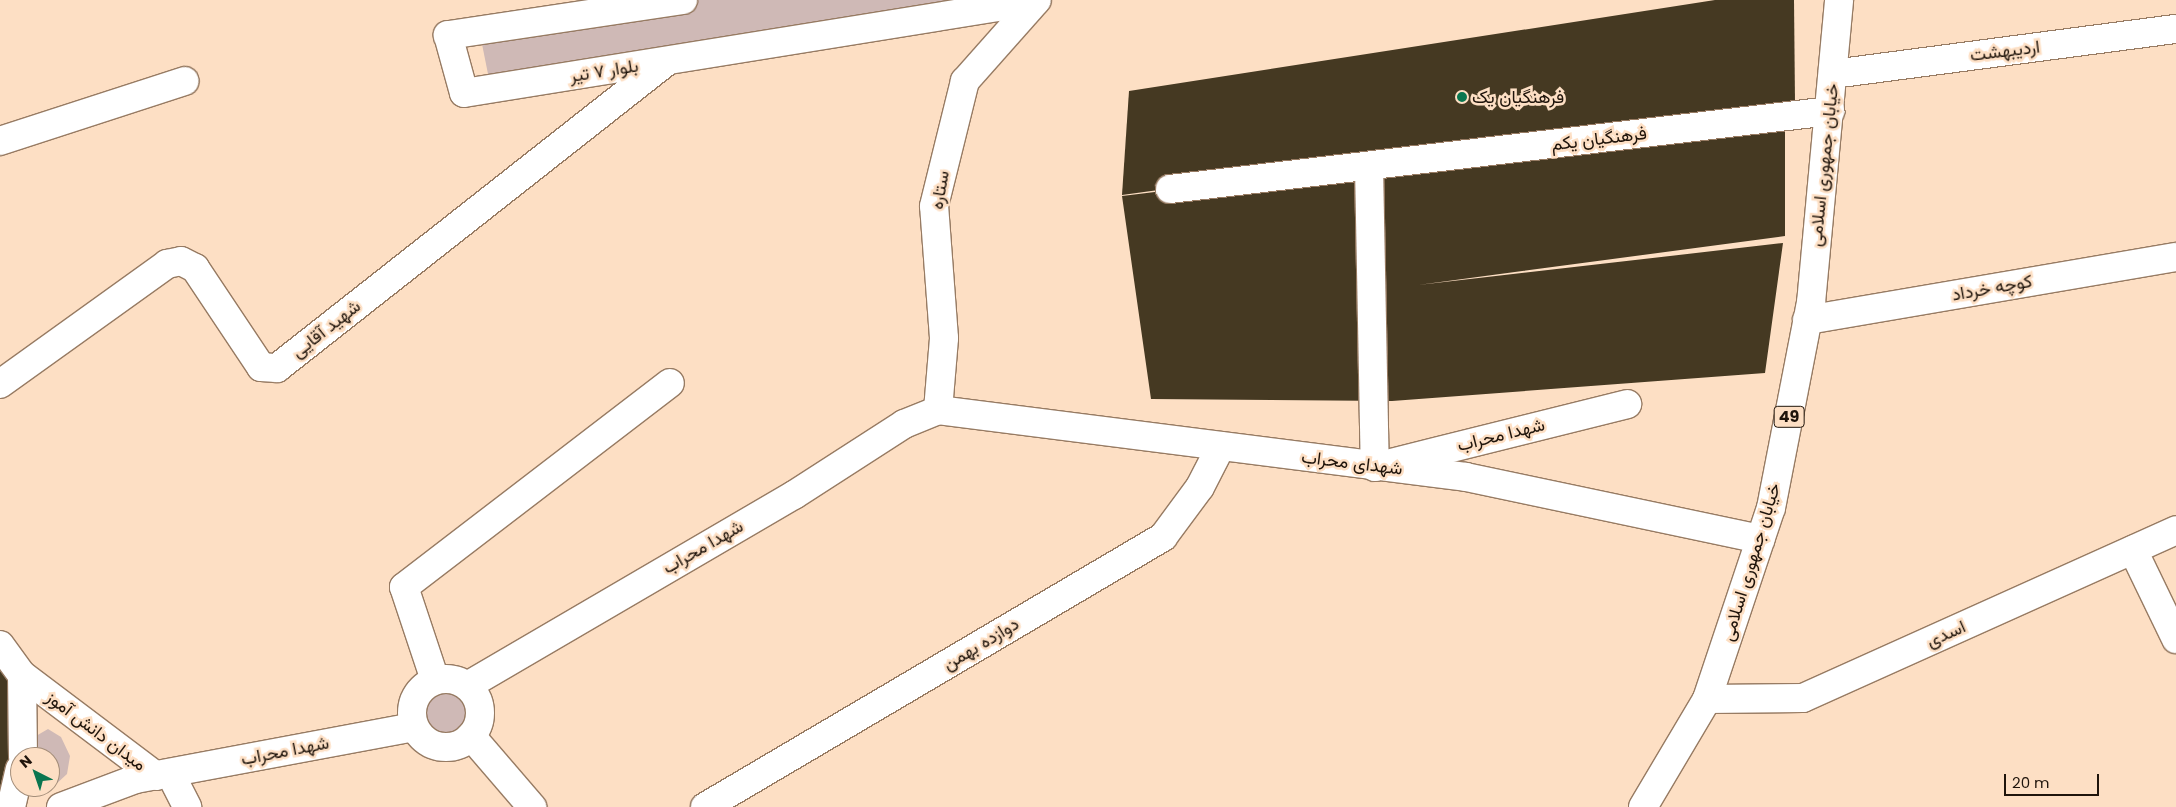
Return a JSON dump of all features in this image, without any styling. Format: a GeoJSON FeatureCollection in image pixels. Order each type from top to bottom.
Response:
{"type":"FeatureCollection","features":[{"type":"Feature","properties":{"kind":"street","name":"بلوار ۷ تیر"},"geometry":{"type":"LineString","coordinates":[[683,0],[448,36],[464,93],[667,62],[1036,0]]}},
{"type":"Feature","properties":{"kind":"street","name":"ستاره"},"geometry":{"type":"LineString","coordinates":[[938,410],[944,338],[934,206],[965,81],[1036,0]]}},
{"type":"Feature","properties":{"kind":"street","name":"خیابان جمهوری اسلامی"},"geometry":{"type":"LineString","coordinates":[[1642,807],[1707,699],[1771,508],[1808,320],[1830,111],[1839,0]]}},
{"type":"Feature","properties":{"kind":"street","name":"اردیبهشت"},"geometry":{"type":"LineString","coordinates":[[1833,74],[2176,29]]}},
{"type":"Feature","properties":{"kind":"street","name":"شهید آقایی"},"geometry":{"type":"LineString","coordinates":[[0,384],[167,264],[181,261],[195,268],[261,367],[277,368],[667,62]]}},
{"type":"Feature","properties":{"kind":"street"},"geometry":{"type":"LineString","coordinates":[[0,140],[185,81]]}},
{"type":"Feature","properties":{"kind":"street","name":"فرهنگیان یکم"},"geometry":{"type":"LineString","coordinates":[[1170,189],[1830,111]]}},
{"type":"Feature","properties":{"kind":"street"},"geometry":{"type":"LineString","coordinates":[[1369,166],[1375,467]]}},
{"type":"Feature","properties":{"kind":"street","name":"کوچه خرداد"},"geometry":{"type":"LineString","coordinates":[[1808,320],[2176,257]]}},
{"type":"Feature","properties":{"kind":"street"},"geometry":{"type":"LineString","coordinates":[[435,680],[404,587],[670,383]]}},
{"type":"Feature","properties":{"kind":"street","name":"شهدا محراب"},"geometry":{"type":"LineString","coordinates":[[1375,467],[1627,404]]}},
{"type":"Feature","properties":{"kind":"street","name":"شهدای محراب"},"geometry":{"type":"LineString","coordinates":[[938,410],[1375,467],[1466,477],[1761,539]]}},
{"type":"Feature","properties":{"kind":"street","name":"شهدا محراب"},"geometry":{"type":"LineString","coordinates":[[467,686],[582,616],[794,495],[904,424],[938,410]]}},
{"type":"Feature","properties":{"kind":"street","name":"دوازده بهمن"},"geometry":{"type":"LineString","coordinates":[[705,807],[1163,537],[1200,487],[1221,446]]}},
{"type":"Feature","properties":{"kind":"street","name":"اسدی"},"geometry":{"type":"LineString","coordinates":[[1707,699],[1803,698],[2176,530]]}},
{"type":"Feature","properties":{"kind":"street"},"geometry":{"type":"LineString","coordinates":[[2133,550],[2176,639]]}},
{"type":"Feature","properties":{"kind":"street"},"geometry":{"type":"LineString","coordinates":[[0,645],[22,675]]}},
{"type":"Feature","properties":{"kind":"street","name":"میدان دانش آموز"},"geometry":{"type":"LineString","coordinates":[[22,675],[23,747]]}},
{"type":"Feature","properties":{"kind":"street","name":"میدان دانش آموز"},"geometry":{"type":"LineString","coordinates":[[22,675],[163,774]]}},
{"type":"Feature","properties":{"kind":"street"},"geometry":{"type":"LineString","coordinates":[[435,680],[457,680],[467,686],[475,694],[480,710],[477,727],[471,736],[451,747],[440,747],[429,743],[414,727],[412,705],[424,686],[435,680]]}},
{"type":"Feature","properties":{"kind":"street","name":"شهدا محراب"},"geometry":{"type":"LineString","coordinates":[[163,774],[414,727]]}},
{"type":"Feature","properties":{"kind":"street"},"geometry":{"type":"LineString","coordinates":[[471,736],[532,807]]}},
{"type":"Feature","properties":{"kind":"street"},"geometry":{"type":"LineString","coordinates":[[163,774],[187,807]]}},
{"type":"Feature","properties":{"kind":"street","name":"میدان دانش آموز"},"geometry":{"type":"LineString","coordinates":[[61,807],[136,779],[163,774]]}},
{"type":"Feature","properties":{"kind":"shaded area"},"geometry":{"type":"Polygon","coordinates":[[[698,0],[986,0],[489,79],[480,34],[698,0]]]}},
{"type":"Feature","properties":{"kind":"shaded area"},"geometry":{"type":"Polygon","coordinates":[[[446,680],[459,683],[469,690],[476,700],[479,713],[476,726],[469,736],[459,743],[446,746],[433,743],[423,736],[416,726],[413,713],[416,700],[423,690],[433,683],[446,680]]]}},
{"type":"Feature","properties":{"kind":"shaded area"},"geometry":{"type":"Polygon","coordinates":[[[48,729],[61,737],[70,756],[67,774],[60,780],[60,747],[32,747],[36,736],[48,729]]]}},
{"type":"Feature","properties":{"kind":"building","name":"فرهنگیان یک"},"geometry":{"type":"Polygon","coordinates":[[[1715,0],[1794,0],[1795,103],[1122,195],[1129,91],[1715,0]]]}},
{"type":"Feature","properties":{"kind":"building"},"geometry":{"type":"Polygon","coordinates":[[[1785,130],[1785,236],[1418,285],[1783,243],[1765,373],[1392,401],[1151,399],[1122,196],[1369,166],[1785,130]],[[1371,191],[1388,355],[1372,191],[1371,191]]]}},
{"type":"Feature","properties":{"kind":"building"},"geometry":{"type":"Polygon","coordinates":[[[0,645],[22,675],[16,747],[10,747],[10,770],[0,807],[0,645]]]}},
{"type":"Feature","properties":{"kind":"place","name":"فرهنگیان یک"},"geometry":{"type":"Point","coordinates":[1462,97]}}]}
